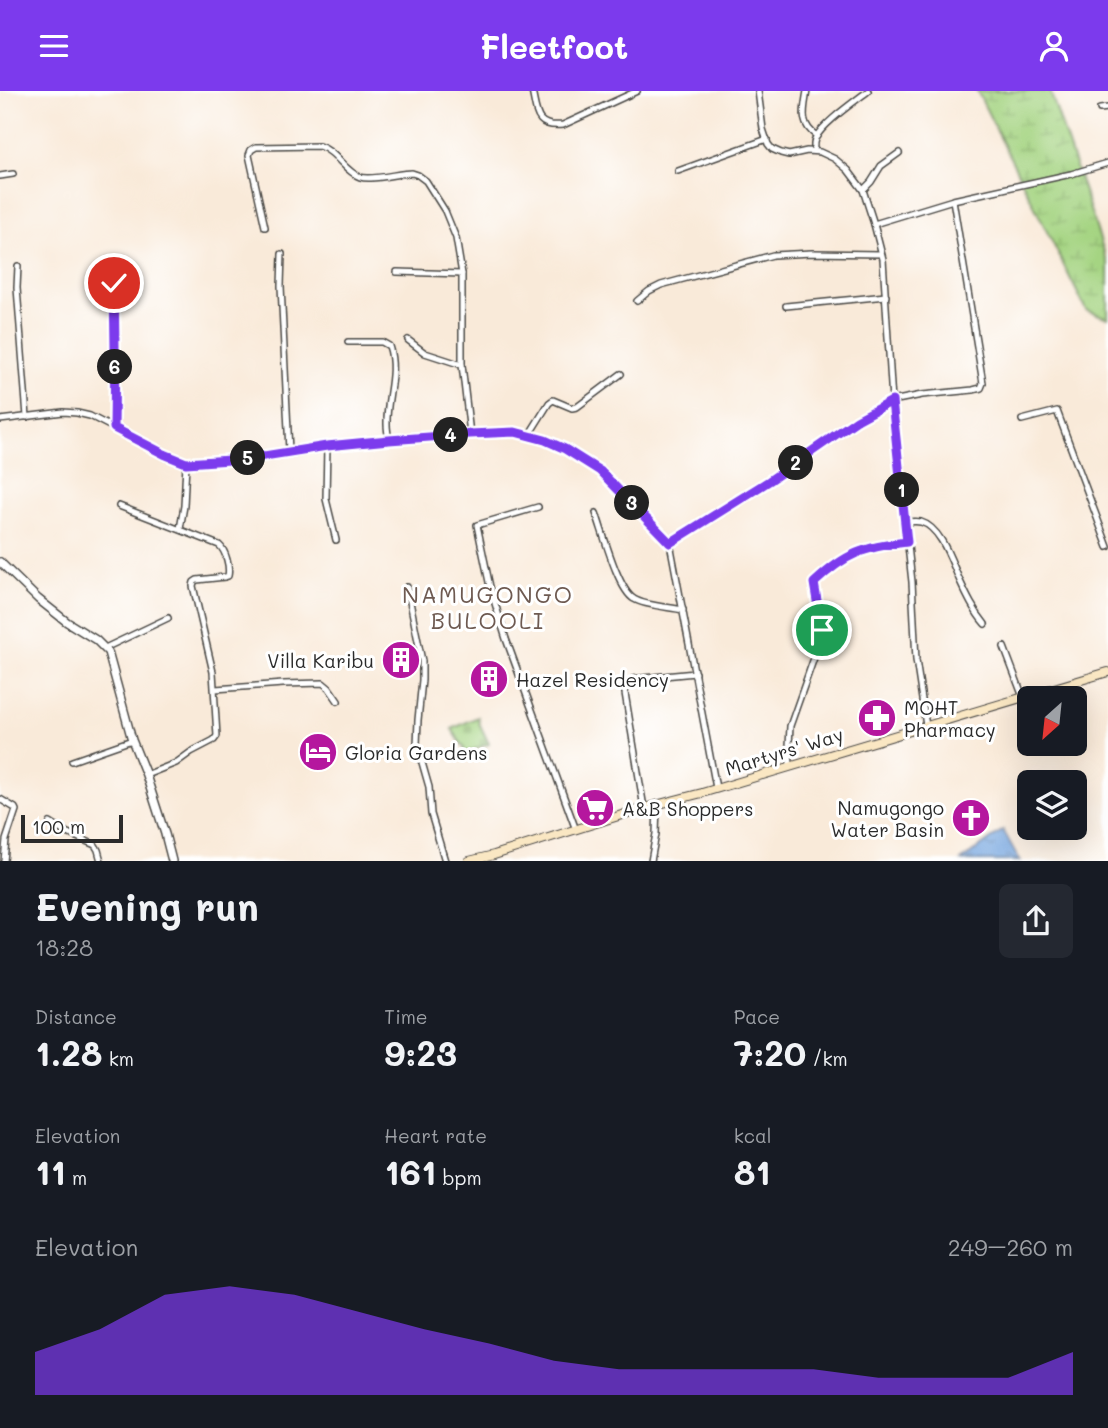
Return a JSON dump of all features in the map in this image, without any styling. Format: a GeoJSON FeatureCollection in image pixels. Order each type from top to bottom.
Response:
{"type":"FeatureCollection","features":[{"type":"Feature","properties":{"kind":"main road","name":"Martyrs' Way"},"geometry":{"type":"LineString","coordinates":[[1060,686],[1108,672]]}},
{"type":"Feature","properties":{"kind":"main road","name":"Martyrs' Way"},"geometry":{"type":"LineString","coordinates":[[469,861],[1017,699]]}},
{"type":"Feature","properties":{"kind":"street"},"geometry":{"type":"LineString","coordinates":[[532,91],[539,118],[551,126],[563,125],[637,91]]}},
{"type":"Feature","properties":{"kind":"street"},"geometry":{"type":"LineString","coordinates":[[758,91],[767,139],[772,149],[789,155],[814,151],[835,159],[848,170],[863,190],[874,224],[886,296],[892,401],[912,582],[916,660],[926,726]]}},
{"type":"Feature","properties":{"kind":"street"},"geometry":{"type":"LineString","coordinates":[[807,91],[805,123],[808,130],[817,136]]}},
{"type":"Feature","properties":{"kind":"street"},"geometry":{"type":"LineString","coordinates":[[814,151],[817,136],[868,91]]}},
{"type":"Feature","properties":{"kind":"street"},"geometry":{"type":"LineString","coordinates":[[1100,109],[1108,108]]}},
{"type":"Feature","properties":{"kind":"street"},"geometry":{"type":"LineString","coordinates":[[678,171],[767,139]]}},
{"type":"Feature","properties":{"kind":"street"},"geometry":{"type":"LineString","coordinates":[[265,227],[250,164],[249,152],[253,148],[319,146],[327,149],[362,178],[406,173],[415,174],[426,181],[445,211],[456,238],[462,274],[462,365],[470,434]]}},
{"type":"Feature","properties":{"kind":"street"},"geometry":{"type":"LineString","coordinates":[[863,190],[881,166],[899,153]]}},
{"type":"Feature","properties":{"kind":"street"},"geometry":{"type":"LineString","coordinates":[[874,224],[953,200],[1108,163]]}},
{"type":"Feature","properties":{"kind":"street"},"geometry":{"type":"LineString","coordinates":[[0,176],[13,174]]}},
{"type":"Feature","properties":{"kind":"street"},"geometry":{"type":"LineString","coordinates":[[670,543],[769,481],[857,420],[892,401],[973,390],[983,386],[953,200]]}},
{"type":"Feature","properties":{"kind":"street"},"geometry":{"type":"LineString","coordinates":[[282,254],[281,286],[289,451]]}},
{"type":"Feature","properties":{"kind":"street"},"geometry":{"type":"LineString","coordinates":[[637,301],[661,285],[773,255],[881,254]]}},
{"type":"Feature","properties":{"kind":"street"},"geometry":{"type":"LineString","coordinates":[[18,266],[17,288],[27,417]]}},
{"type":"Feature","properties":{"kind":"street"},"geometry":{"type":"LineString","coordinates":[[397,272],[462,274]]}},
{"type":"Feature","properties":{"kind":"street"},"geometry":{"type":"LineString","coordinates":[[114,283],[114,428]]}},
{"type":"Feature","properties":{"kind":"street"},"geometry":{"type":"LineString","coordinates":[[786,306],[886,296]]}},
{"type":"Feature","properties":{"kind":"street"},"geometry":{"type":"LineString","coordinates":[[408,340],[425,353],[462,365]]}},
{"type":"Feature","properties":{"kind":"street"},"geometry":{"type":"LineString","coordinates":[[348,342],[382,342],[389,346],[392,386],[386,425],[389,440]]}},
{"type":"Feature","properties":{"kind":"street"},"geometry":{"type":"LineString","coordinates":[[529,435],[553,400],[572,408],[577,407],[621,374]]}},
{"type":"Feature","properties":{"kind":"street"},"geometry":{"type":"LineString","coordinates":[[1022,420],[1057,411],[1108,547]]}},
{"type":"Feature","properties":{"kind":"street"},"geometry":{"type":"LineString","coordinates":[[0,420],[63,412],[90,416],[186,463],[245,459],[289,451],[389,440],[515,432],[565,449],[600,471],[670,543],[716,788]]}},
{"type":"Feature","properties":{"kind":"street"},"geometry":{"type":"LineString","coordinates":[[327,446],[326,499],[336,540]]}},
{"type":"Feature","properties":{"kind":"street"},"geometry":{"type":"LineString","coordinates":[[180,529],[186,463]]}},
{"type":"Feature","properties":{"kind":"street"},"geometry":{"type":"LineString","coordinates":[[119,506],[222,548],[229,572],[225,577],[197,580],[192,586],[214,672],[218,731],[215,738],[176,763],[146,775]]}},
{"type":"Feature","properties":{"kind":"street"},"geometry":{"type":"LineString","coordinates":[[538,507],[477,525],[490,587],[506,639],[576,830]]}},
{"type":"Feature","properties":{"kind":"street"},"geometry":{"type":"LineString","coordinates":[[596,513],[626,592],[640,602],[683,610]]}},
{"type":"Feature","properties":{"kind":"street"},"geometry":{"type":"LineString","coordinates":[[904,522],[921,522],[937,535],[976,613],[985,624]]}},
{"type":"Feature","properties":{"kind":"street"},"geometry":{"type":"LineString","coordinates":[[790,766],[790,726],[821,638],[814,583],[831,567],[858,551],[907,542]]}},
{"type":"Feature","properties":{"kind":"street"},"geometry":{"type":"LineString","coordinates":[[0,562],[38,599],[96,640],[108,652],[132,740],[146,775],[172,861]]}},
{"type":"Feature","properties":{"kind":"street"},"geometry":{"type":"LineString","coordinates":[[407,587],[422,661],[417,745],[429,787],[430,814],[444,861]]}},
{"type":"Feature","properties":{"kind":"street"},"geometry":{"type":"LineString","coordinates":[[105,648],[168,618]]}},
{"type":"Feature","properties":{"kind":"street"},"geometry":{"type":"LineString","coordinates":[[1004,647],[1019,686]]}},
{"type":"Feature","properties":{"kind":"street"},"geometry":{"type":"LineString","coordinates":[[644,808],[627,714],[626,686],[634,679],[695,673]]}},
{"type":"Feature","properties":{"kind":"street"},"geometry":{"type":"LineString","coordinates":[[215,689],[323,683],[338,701]]}},
{"type":"Feature","properties":{"kind":"street"},"geometry":{"type":"LineString","coordinates":[[72,761],[132,740]]}},
{"type":"Feature","properties":{"kind":"street"},"geometry":{"type":"LineString","coordinates":[[0,799],[16,810],[6,840],[4,861]]}},
{"type":"Feature","properties":{"kind":"street"},"geometry":{"type":"LineString","coordinates":[[651,861],[657,806]]}},
{"type":"Feature","properties":{"kind":"street"},"geometry":{"type":"LineString","coordinates":[[50,823],[95,845],[101,861]]}},
{"type":"Feature","properties":{"kind":"green space"},"geometry":{"type":"Polygon","coordinates":[[[977,91],[1050,91],[1108,263],[1108,318],[1086,310],[977,91]]]}},
{"type":"Feature","properties":{"kind":"green space"},"geometry":{"type":"Polygon","coordinates":[[[478,717],[489,744],[465,753],[452,729],[478,717]]]}},
{"type":"Feature","properties":{"kind":"water"},"geometry":{"type":"Polygon","coordinates":[[[1003,830],[1020,861],[961,861],[1003,830]]]}},
{"type":"Feature","properties":{"kind":"place","name":"Villa Karibu"},"geometry":{"type":"Point","coordinates":[401,660]}},
{"type":"Feature","properties":{"kind":"place","name":"Hazel Residency"},"geometry":{"type":"Point","coordinates":[489,679]}},
{"type":"Feature","properties":{"kind":"place","name":"MOHT Pharmacy"},"geometry":{"type":"Point","coordinates":[877,718]}},
{"type":"Feature","properties":{"kind":"place","name":"Gloria Gardens"},"geometry":{"type":"Point","coordinates":[318,752]}},
{"type":"Feature","properties":{"kind":"place","name":"A&B Shoppers"},"geometry":{"type":"Point","coordinates":[595,808]}},
{"type":"Feature","properties":{"kind":"place","name":"Namugongo Water Basin"},"geometry":{"type":"Point","coordinates":[971,818]}},
{"type":"Feature","properties":{"kind":"district","name":"NAMUGONGO BULOOLI"},"geometry":{"type":"Point","coordinates":[488,607]}},
{"type":"Feature","properties":{"kind":"route"},"geometry":{"type":"LineString","coordinates":[[114,283],[114,428],[181,462],[245,459],[289,451],[389,440],[515,432],[565,449],[600,471],[670,543],[769,481],[857,420],[892,401],[907,542],[858,551],[831,567],[814,583],[822,630]]}}]}
